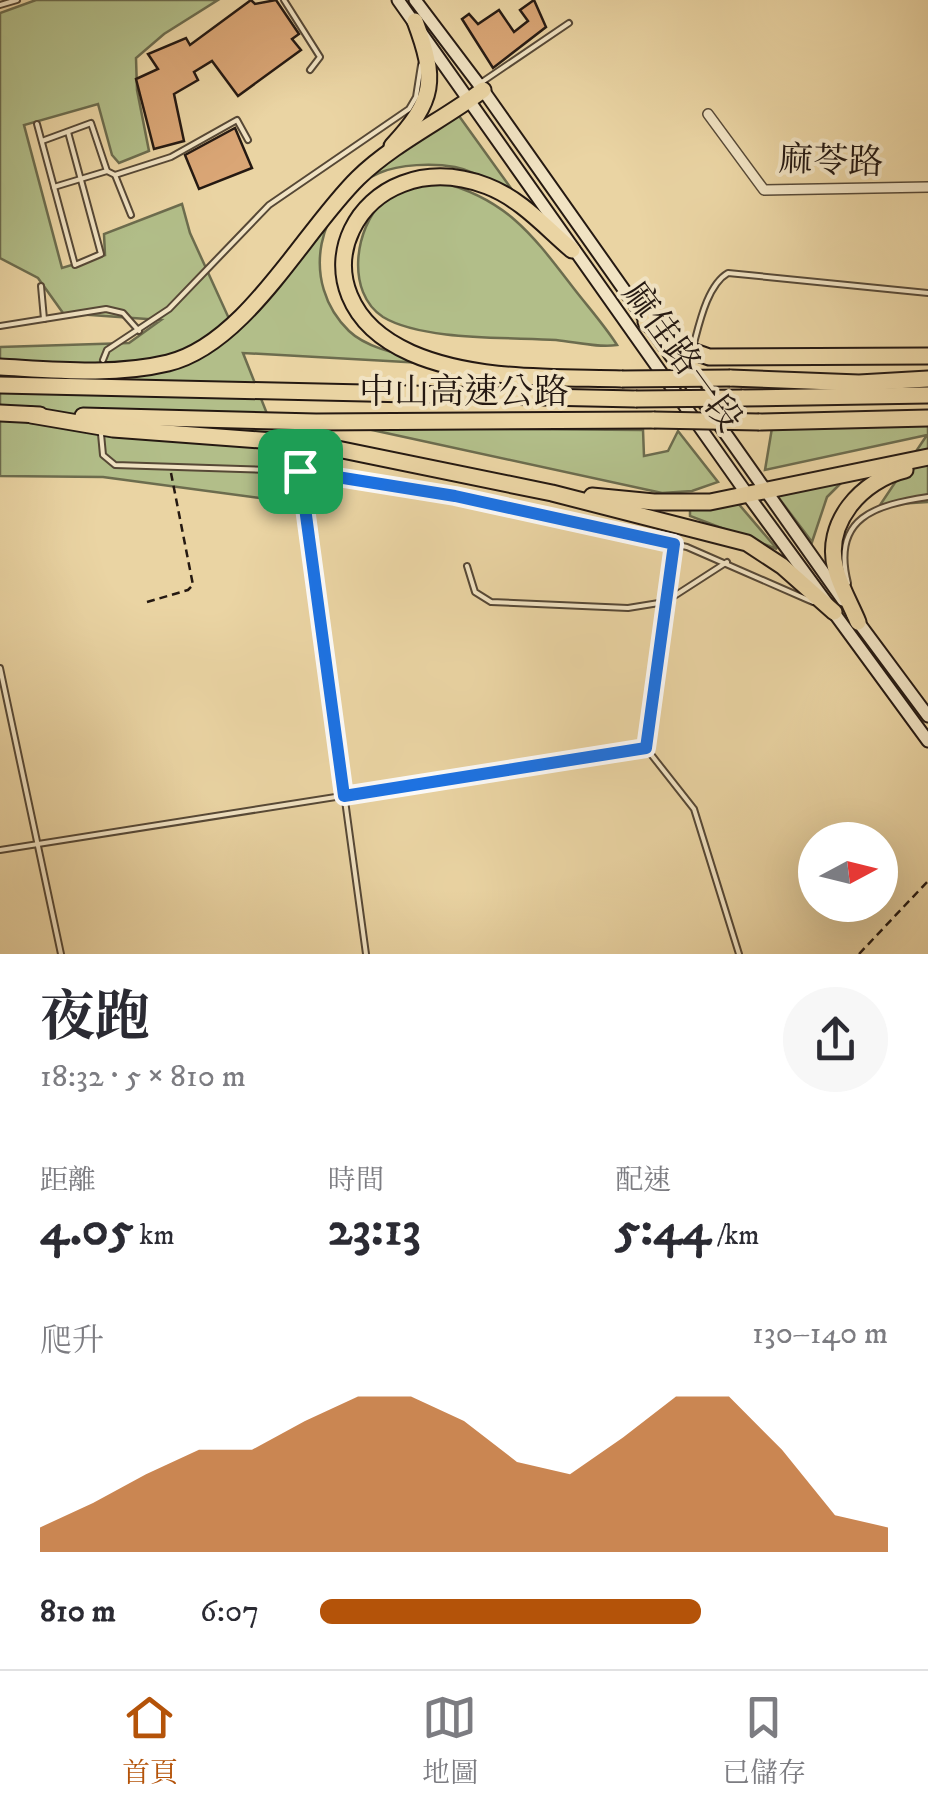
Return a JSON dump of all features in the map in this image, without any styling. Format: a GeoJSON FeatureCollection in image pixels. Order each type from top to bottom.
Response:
{"type":"FeatureCollection","features":[{"type":"Feature","properties":{"kind":"highway"},"geometry":{"type":"LineString","coordinates":[[0,367],[120,370],[172,362],[202,348],[235,322],[356,180],[422,114],[428,93],[428,56],[415,21]]}},
{"type":"Feature","properties":{"kind":"highway"},"geometry":{"type":"LineString","coordinates":[[382,157],[468,101],[481,87]]}},
{"type":"Feature","properties":{"kind":"highway"},"geometry":{"type":"LineString","coordinates":[[572,250],[516,200],[468,180],[439,178],[387,190],[362,209],[344,248],[344,274],[348,292],[363,318],[389,340],[412,353],[501,374],[860,383],[928,379]]}},
{"type":"Feature","properties":{"kind":"highway"},"geometry":{"type":"LineString","coordinates":[[646,322],[692,352],[709,357],[928,356]]}},
{"type":"Feature","properties":{"kind":"highway","name":"中山高速公路"},"geometry":{"type":"LineString","coordinates":[[0,385],[636,399],[928,395]]}},
{"type":"Feature","properties":{"kind":"highway","name":"中山高速公路"},"geometry":{"type":"LineString","coordinates":[[0,413],[316,422],[928,418]]}},
{"type":"Feature","properties":{"kind":"highway"},"geometry":{"type":"LineString","coordinates":[[31,414],[114,429],[313,444],[552,493],[747,543],[782,566],[834,612]]}},
{"type":"Feature","properties":{"kind":"highway"},"geometry":{"type":"LineString","coordinates":[[552,493],[679,503],[928,457]]}},
{"type":"Feature","properties":{"kind":"highway"},"geometry":{"type":"LineString","coordinates":[[858,622],[835,568],[834,546],[841,518],[855,498],[884,475],[928,465]]}},
{"type":"Feature","properties":{"kind":"main road","name":"麻佳路一段"},"geometry":{"type":"LineString","coordinates":[[398,0],[572,250],[928,716]]}},
{"type":"Feature","properties":{"kind":"main road","name":"麻佳路一段"},"geometry":{"type":"LineString","coordinates":[[415,0],[646,322],[834,612],[928,740]]}},
{"type":"Feature","properties":{"kind":"street","name":"麻苓路"},"geometry":{"type":"LineString","coordinates":[[708,114],[764,190],[928,187]]}},
{"type":"Feature","properties":{"kind":"lane"},"geometry":{"type":"LineString","coordinates":[[0,5],[17,0]]}},
{"type":"Feature","properties":{"kind":"lane"},"geometry":{"type":"LineString","coordinates":[[284,0],[320,58],[310,70]]}},
{"type":"Feature","properties":{"kind":"lane"},"geometry":{"type":"LineString","coordinates":[[103,360],[107,350],[170,309],[269,205],[409,109],[416,97],[422,56],[415,21]]}},
{"type":"Feature","properties":{"kind":"lane"},"geometry":{"type":"LineString","coordinates":[[481,87],[570,23]]}},
{"type":"Feature","properties":{"kind":"lane"},"geometry":{"type":"LineString","coordinates":[[54,187],[171,157],[236,120],[248,140]]}},
{"type":"Feature","properties":{"kind":"lane"},"geometry":{"type":"LineString","coordinates":[[42,140],[90,123],[107,171]]}},
{"type":"Feature","properties":{"kind":"lane"},"geometry":{"type":"LineString","coordinates":[[37,124],[75,264],[101,254],[68,132]]}},
{"type":"Feature","properties":{"kind":"lane"},"geometry":{"type":"LineString","coordinates":[[115,174],[131,216]]}},
{"type":"Feature","properties":{"kind":"lane"},"geometry":{"type":"LineString","coordinates":[[692,352],[714,288],[728,273],[928,293]]}},
{"type":"Feature","properties":{"kind":"lane"},"geometry":{"type":"LineString","coordinates":[[41,286],[44,320]]}},
{"type":"Feature","properties":{"kind":"lane"},"geometry":{"type":"LineString","coordinates":[[0,326],[112,309],[128,317],[140,331]]}},
{"type":"Feature","properties":{"kind":"lane"},"geometry":{"type":"LineString","coordinates":[[101,434],[103,455],[110,463],[300,471],[455,496],[674,544],[834,612]]}},
{"type":"Feature","properties":{"kind":"lane"},"geometry":{"type":"LineString","coordinates":[[300,471],[366,954]]}},
{"type":"Feature","properties":{"kind":"lane"},"geometry":{"type":"LineString","coordinates":[[858,622],[845,571],[848,540],[858,520],[884,504],[928,497]]}},
{"type":"Feature","properties":{"kind":"lane"},"geometry":{"type":"LineString","coordinates":[[674,544],[646,748],[694,808],[740,954]]}},
{"type":"Feature","properties":{"kind":"lane"},"geometry":{"type":"LineString","coordinates":[[466,566],[475,592],[491,602],[628,608],[665,602],[727,562]]}},
{"type":"Feature","properties":{"kind":"lane"},"geometry":{"type":"LineString","coordinates":[[0,668],[62,954]]}},
{"type":"Feature","properties":{"kind":"lane"},"geometry":{"type":"LineString","coordinates":[[0,850],[646,748]]}},
{"type":"Feature","properties":{"kind":"path"},"geometry":{"type":"LineString","coordinates":[[147,602],[188,590],[194,583],[170,467]]}},
{"type":"Feature","properties":{"kind":"path"},"geometry":{"type":"LineString","coordinates":[[860,954],[928,881]]}},
{"type":"Feature","properties":{"kind":"green space"},"geometry":{"type":"Polygon","coordinates":[[[36,0],[218,0],[164,34],[136,58],[137,90],[149,151],[119,163],[112,155],[98,104],[24,125],[62,268],[105,255],[104,234],[182,204],[190,233],[231,323],[338,195],[454,109],[531,216],[476,175],[437,165],[406,166],[379,173],[358,185],[341,202],[329,222],[320,267],[333,311],[349,331],[369,344],[441,364],[243,353],[298,492],[260,498],[103,477],[0,476],[0,347],[129,343],[161,320],[63,313],[38,278],[0,258],[0,13],[36,0]]]}},
{"type":"Feature","properties":{"kind":"green space"},"geometry":{"type":"Polygon","coordinates":[[[440,182],[484,199],[518,222],[617,345],[443,334],[400,325],[371,306],[363,292],[358,260],[373,213],[396,192],[440,182]]]}},
{"type":"Feature","properties":{"kind":"green space"},"geometry":{"type":"Polygon","coordinates":[[[928,425],[928,502],[880,505],[927,435],[765,470],[772,428],[928,425]]]}},
{"type":"Feature","properties":{"kind":"green space"},"geometry":{"type":"Polygon","coordinates":[[[363,428],[643,430],[644,456],[668,451],[678,431],[718,482],[692,491],[662,493],[363,428]]]}},
{"type":"Feature","properties":{"kind":"green space"},"geometry":{"type":"Polygon","coordinates":[[[846,478],[827,497],[812,542],[769,485],[846,478]]]}},
{"type":"Feature","properties":{"kind":"green space"},"geometry":{"type":"Polygon","coordinates":[[[731,495],[777,549],[690,516],[690,509],[731,495]]]}},
{"type":"Feature","properties":{"kind":"building"},"geometry":{"type":"Polygon","coordinates":[[[251,0],[255,4],[276,0],[299,34],[292,39],[301,50],[238,96],[212,61],[194,72],[198,80],[174,94],[184,141],[154,149],[136,79],[158,69],[148,54],[186,38],[190,45],[251,0]]]}},
{"type":"Feature","properties":{"kind":"building"},"geometry":{"type":"Polygon","coordinates":[[[534,0],[546,27],[493,68],[462,19],[469,14],[478,24],[499,10],[514,32],[528,21],[520,10],[534,0]]]}},
{"type":"Feature","properties":{"kind":"building"},"geometry":{"type":"Polygon","coordinates":[[[235,128],[252,168],[199,189],[185,155],[235,128]]]}},
{"type":"Feature","properties":{"kind":"route"},"geometry":{"type":"LineString","coordinates":[[300,471],[455,496],[674,544],[646,748],[344,796],[300,471]]}}]}
